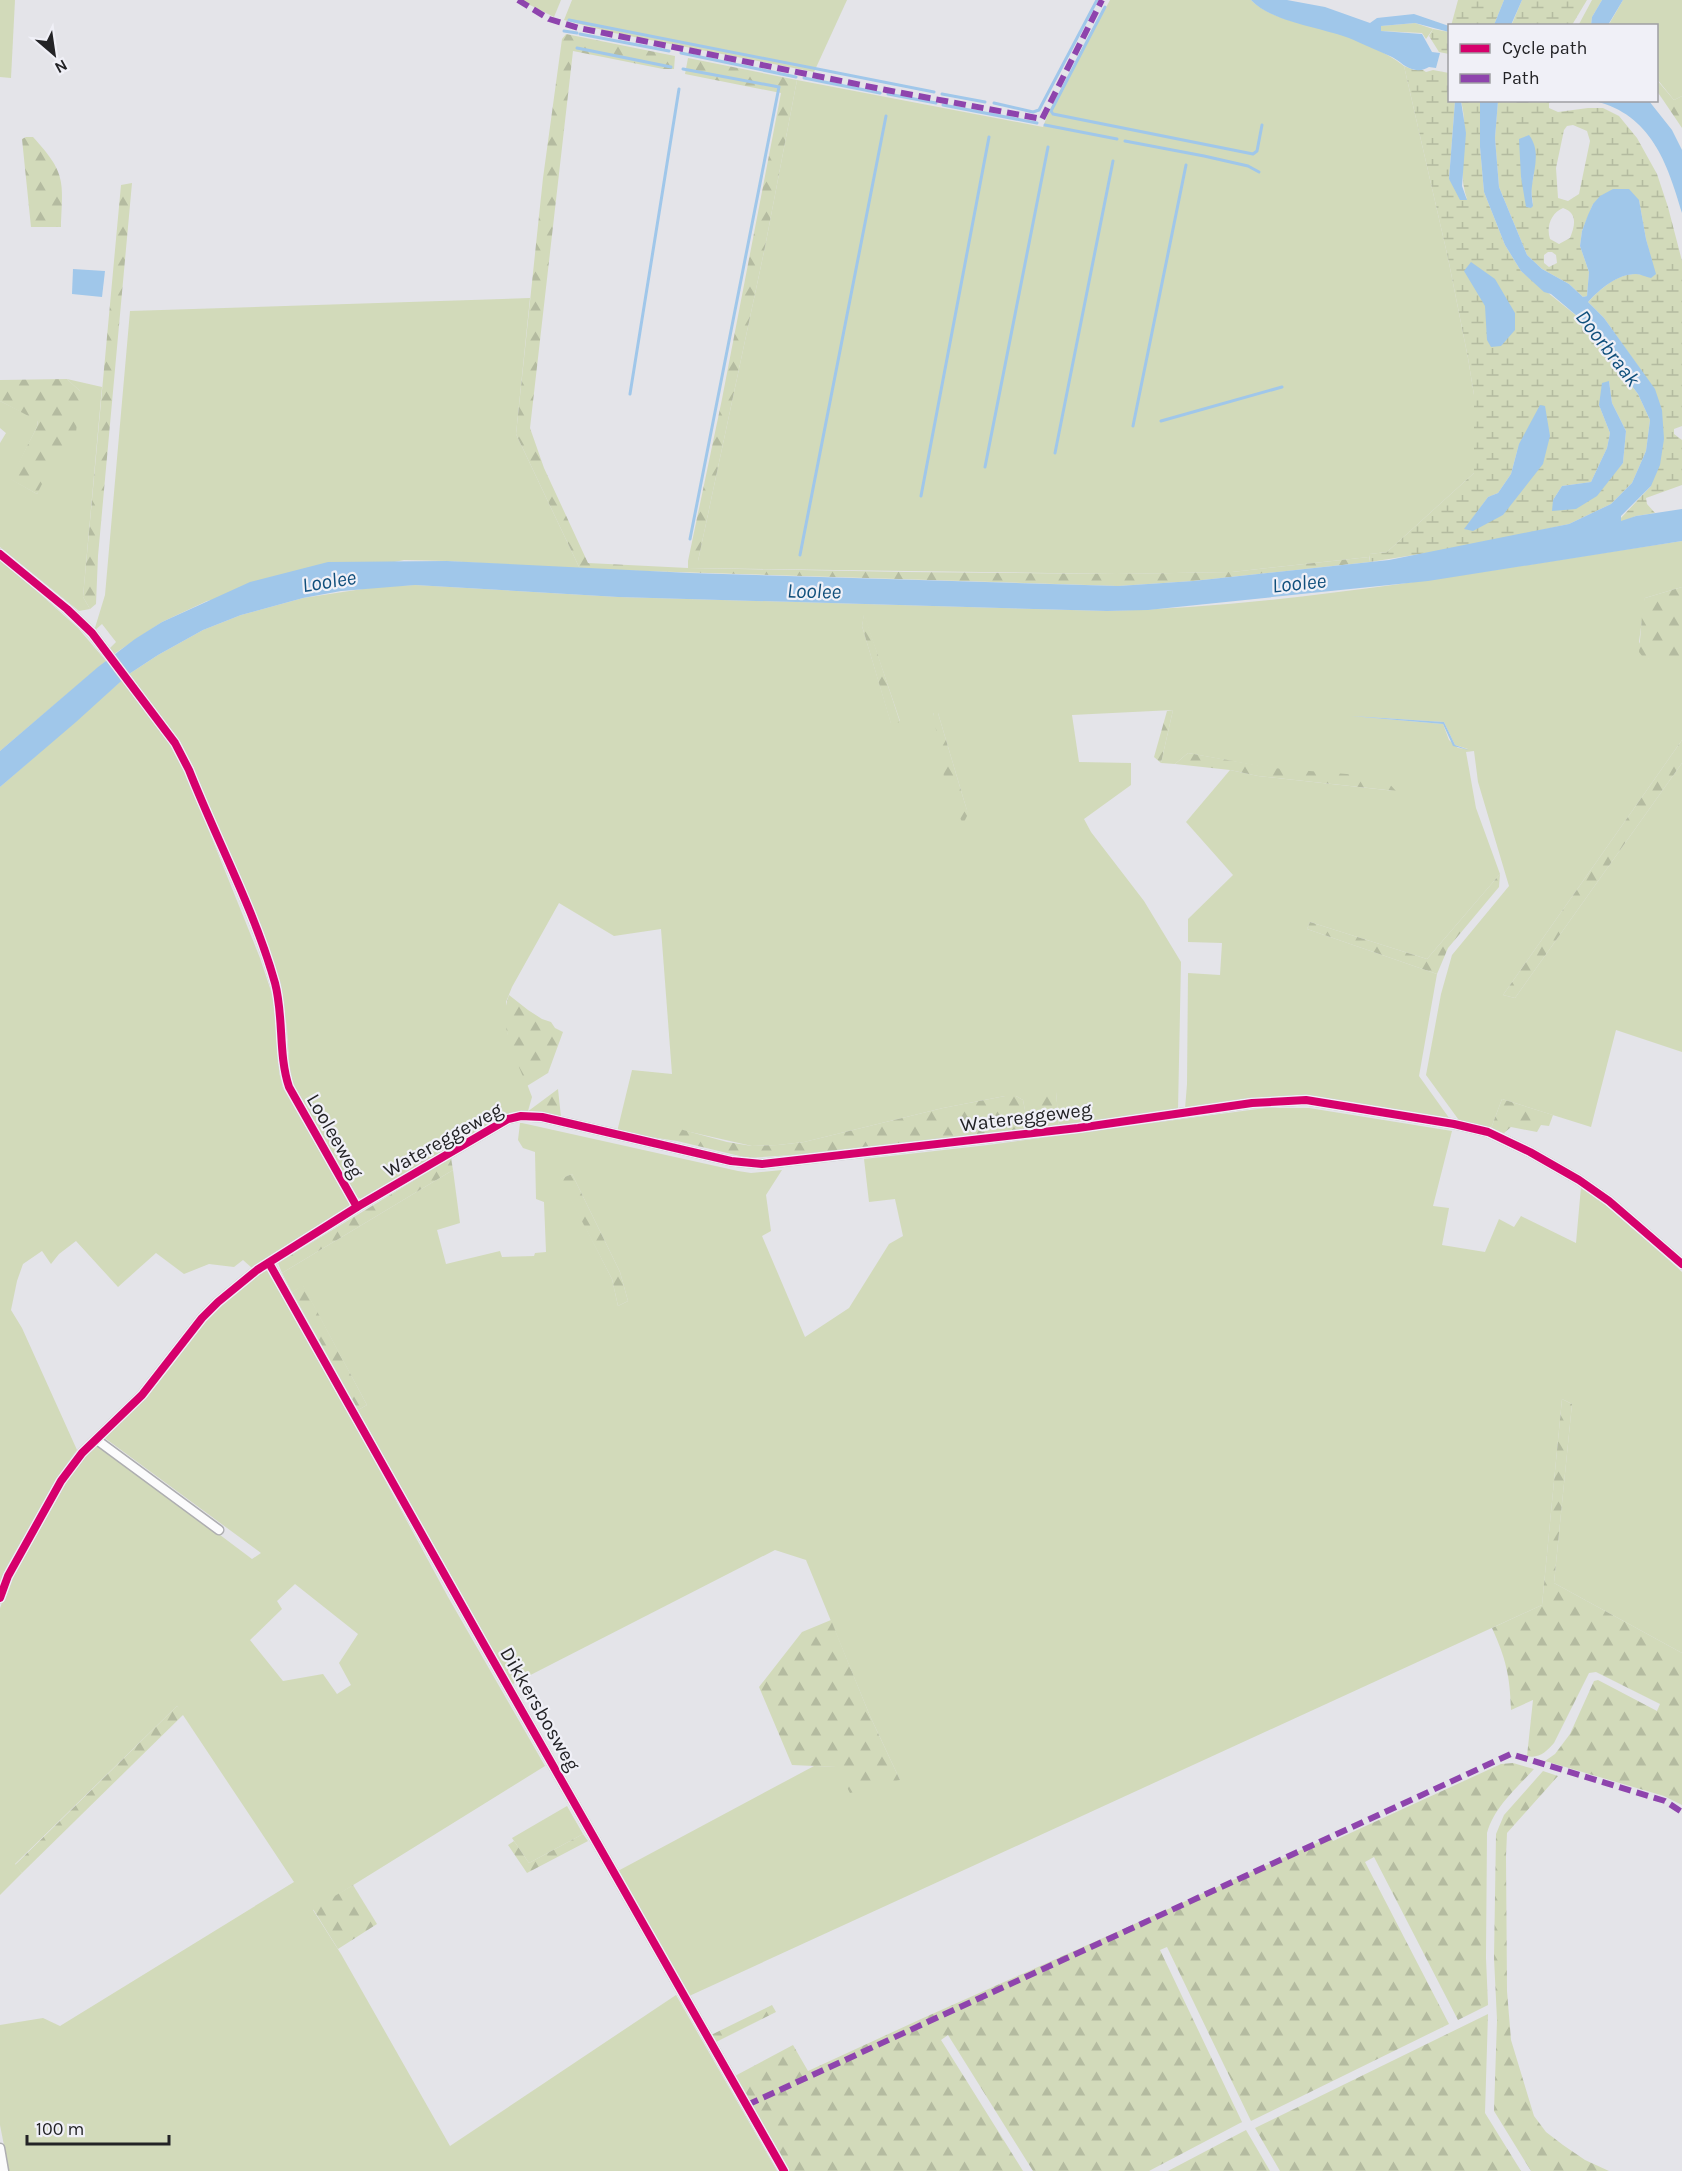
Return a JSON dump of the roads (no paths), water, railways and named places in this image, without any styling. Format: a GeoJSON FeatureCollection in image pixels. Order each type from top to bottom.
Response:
{"type":"FeatureCollection","features":[{"type":"Feature","properties":{"kind":"street","name":"Looleeweg"},"geometry":{"type":"LineString","coordinates":[[0,554],[67,609],[92,633],[175,743],[189,770],[254,925],[275,984],[281,1013],[284,1073],[289,1087],[357,1207],[243,1280],[202,1318],[142,1395],[82,1453],[61,1481],[8,1576],[0,1598]]}},
{"type":"Feature","properties":{"kind":"street","name":"Watereggeweg"},"geometry":{"type":"LineString","coordinates":[[357,1207],[508,1119],[521,1116],[542,1117],[731,1161],[762,1164],[1078,1128],[1252,1103],[1305,1100],[1454,1124],[1488,1132],[1530,1152],[1609,1201],[1682,1264]]}},
{"type":"Feature","properties":{"kind":"street","name":"Dikkersbosweg"},"geometry":{"type":"LineString","coordinates":[[269,1263],[784,2171]]}},
{"type":"Feature","properties":{"kind":"street"},"geometry":{"type":"LineString","coordinates":[[97,1440],[219,1530]]}},
{"type":"Feature","properties":{"kind":"street"},"geometry":{"type":"LineString","coordinates":[[0,2148],[4,2171]]}},
{"type":"Feature","properties":{"kind":"water"},"geometry":{"type":"Polygon","coordinates":[[[1251,0],[1287,0],[1325,7],[1370,23],[1377,18],[1414,14],[1448,26],[1448,32],[1415,23],[1381,26],[1381,31],[1422,34],[1432,52],[1440,53],[1436,68],[1416,70],[1345,37],[1287,20],[1261,8],[1251,0]]]}},
{"type":"Feature","properties":{"kind":"water"},"geometry":{"type":"Polygon","coordinates":[[[1504,0],[1522,0],[1511,24],[1494,24],[1504,0]]]}},
{"type":"Feature","properties":{"kind":"water"},"geometry":{"type":"Polygon","coordinates":[[[1602,0],[1623,0],[1609,24],[1591,24],[1592,17],[1602,0]]]}},
{"type":"Feature","properties":{"kind":"water"},"geometry":{"type":"Polygon","coordinates":[[[1455,102],[1461,102],[1466,133],[1462,186],[1467,200],[1460,200],[1449,179],[1455,102]]]}},
{"type":"Feature","properties":{"kind":"water"},"geometry":{"type":"Polygon","coordinates":[[[1480,102],[1498,102],[1495,138],[1499,187],[1527,255],[1542,269],[1569,284],[1583,297],[1587,296],[1589,272],[1580,246],[1582,231],[1593,204],[1600,196],[1613,189],[1629,189],[1639,200],[1646,239],[1656,274],[1651,278],[1636,274],[1616,279],[1603,287],[1588,302],[1604,318],[1655,389],[1662,410],[1664,439],[1660,465],[1651,486],[1621,516],[1621,521],[1636,516],[1682,509],[1682,541],[1428,581],[1148,610],[1107,611],[618,597],[415,585],[341,591],[303,598],[241,615],[203,630],[158,655],[129,674],[0,787],[0,751],[98,667],[135,639],[162,622],[250,582],[328,562],[447,561],[690,573],[1118,586],[1193,581],[1389,560],[1569,524],[1611,504],[1632,483],[1646,451],[1650,420],[1638,394],[1583,321],[1551,294],[1544,292],[1521,271],[1505,245],[1484,192],[1480,147],[1480,102]]]}},
{"type":"Feature","properties":{"kind":"water"},"geometry":{"type":"Polygon","coordinates":[[[1598,102],[1650,102],[1672,130],[1682,150],[1682,213],[1670,176],[1654,143],[1630,117],[1598,102]]]}},
{"type":"Feature","properties":{"kind":"water"},"geometry":{"type":"Polygon","coordinates":[[[1529,135],[1536,153],[1532,188],[1533,206],[1531,208],[1526,207],[1521,177],[1519,139],[1529,135]]]}},
{"type":"Feature","properties":{"kind":"water"},"geometry":{"type":"Polygon","coordinates":[[[1471,262],[1495,279],[1515,313],[1515,330],[1501,346],[1491,347],[1487,340],[1485,306],[1464,271],[1471,262]]]}},
{"type":"Feature","properties":{"kind":"water"},"geometry":{"type":"Polygon","coordinates":[[[73,269],[105,271],[102,297],[72,294],[73,269]]]}},
{"type":"Feature","properties":{"kind":"water"},"geometry":{"type":"Polygon","coordinates":[[[1609,381],[1612,403],[1626,431],[1623,463],[1597,496],[1576,509],[1552,511],[1553,500],[1562,486],[1591,482],[1607,448],[1610,433],[1599,405],[1602,383],[1609,381]]]}},
{"type":"Feature","properties":{"kind":"water"},"geometry":{"type":"Polygon","coordinates":[[[1540,405],[1545,406],[1550,436],[1543,464],[1503,515],[1473,531],[1464,529],[1488,497],[1498,493],[1511,474],[1519,444],[1540,405]]]}},
{"type":"Feature","properties":{"kind":"water"},"geometry":{"type":"Polygon","coordinates":[[[1351,716],[1444,722],[1455,745],[1469,750],[1453,746],[1443,724],[1351,716]]]}},
{"type":"Feature","properties":{"kind":"waterway"},"geometry":{"type":"LineString","coordinates":[[994,103],[1033,112],[1039,110],[1097,0]]}},
{"type":"Feature","properties":{"kind":"waterway"},"geometry":{"type":"LineString","coordinates":[[1105,7],[1051,111],[1053,114],[1253,154],[1257,151],[1262,125]]}},
{"type":"Feature","properties":{"kind":"waterway"},"geometry":{"type":"LineString","coordinates":[[569,20],[934,92]]}},
{"type":"Feature","properties":{"kind":"waterway"},"geometry":{"type":"LineString","coordinates":[[564,31],[577,33]]}},
{"type":"Feature","properties":{"kind":"waterway"},"geometry":{"type":"LineString","coordinates":[[580,34],[669,51]]}},
{"type":"Feature","properties":{"kind":"waterway"},"geometry":{"type":"LineString","coordinates":[[577,48],[671,67]]}},
{"type":"Feature","properties":{"kind":"waterway"},"geometry":{"type":"LineString","coordinates":[[681,53],[796,77]]}},
{"type":"Feature","properties":{"kind":"waterway"},"geometry":{"type":"LineString","coordinates":[[683,69],[779,87],[690,539]]}},
{"type":"Feature","properties":{"kind":"waterway"},"geometry":{"type":"LineString","coordinates":[[804,78],[880,93]]}},
{"type":"Feature","properties":{"kind":"waterway"},"geometry":{"type":"LineString","coordinates":[[630,394],[679,89]]}},
{"type":"Feature","properties":{"kind":"waterway"},"geometry":{"type":"LineString","coordinates":[[888,94],[936,103]]}},
{"type":"Feature","properties":{"kind":"waterway"},"geometry":{"type":"LineString","coordinates":[[942,94],[985,102]]}},
{"type":"Feature","properties":{"kind":"waterway"},"geometry":{"type":"LineString","coordinates":[[943,105],[1037,123]]}},
{"type":"Feature","properties":{"kind":"waterway"},"geometry":{"type":"LineString","coordinates":[[800,555],[886,116]]}},
{"type":"Feature","properties":{"kind":"waterway"},"geometry":{"type":"LineString","coordinates":[[1045,125],[1117,139]]}},
{"type":"Feature","properties":{"kind":"waterway"},"geometry":{"type":"LineString","coordinates":[[921,496],[989,137]]}},
{"type":"Feature","properties":{"kind":"waterway"},"geometry":{"type":"LineString","coordinates":[[1125,141],[1248,166],[1259,172]]}},
{"type":"Feature","properties":{"kind":"waterway"},"geometry":{"type":"LineString","coordinates":[[985,467],[1048,147]]}},
{"type":"Feature","properties":{"kind":"waterway"},"geometry":{"type":"LineString","coordinates":[[1055,453],[1113,161]]}},
{"type":"Feature","properties":{"kind":"waterway"},"geometry":{"type":"LineString","coordinates":[[1133,426],[1186,165]]}},
{"type":"Feature","properties":{"kind":"waterway"},"geometry":{"type":"LineString","coordinates":[[1161,421],[1282,387]]}},
{"type":"Feature","properties":{"kind":"water label","name":"Doorbraak"},"geometry":{"type":"Point","coordinates":[1608,348]}},
{"type":"Feature","properties":{"kind":"water label","name":"Loolee"},"geometry":{"type":"Point","coordinates":[329,581]}},
{"type":"Feature","properties":{"kind":"water label","name":"Loolee"},"geometry":{"type":"Point","coordinates":[1299,583]}},
{"type":"Feature","properties":{"kind":"water label","name":"Loolee"},"geometry":{"type":"Point","coordinates":[814,591]}}]}
